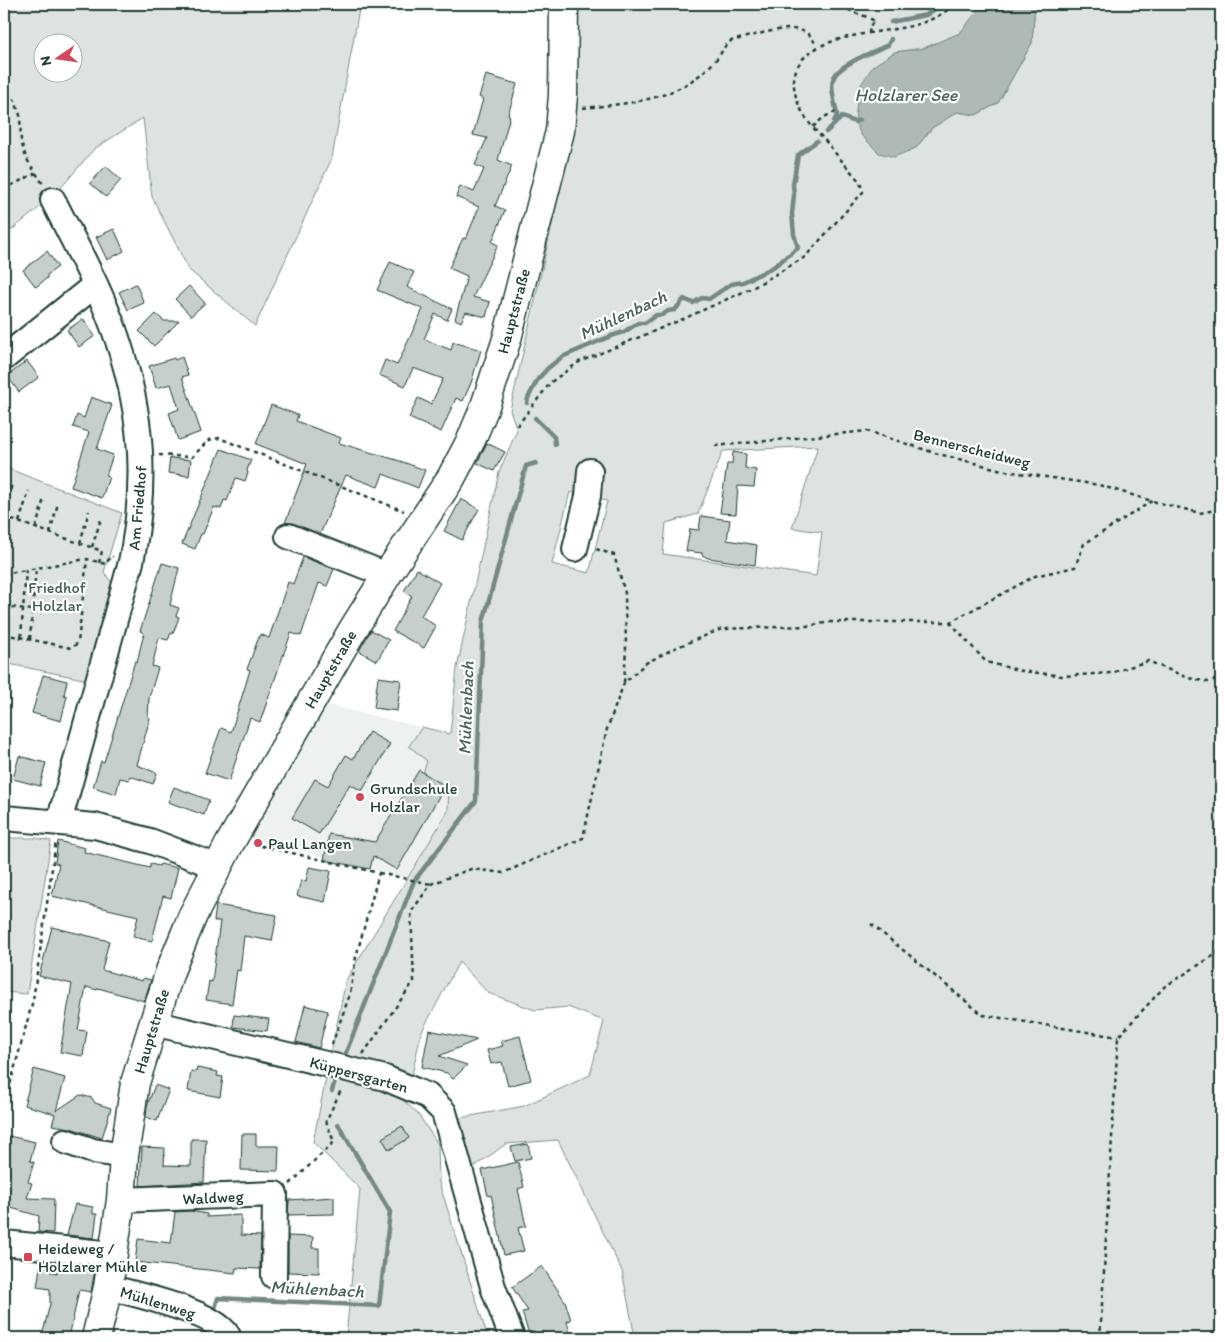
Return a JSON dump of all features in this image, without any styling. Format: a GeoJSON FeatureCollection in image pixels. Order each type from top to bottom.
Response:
{"type":"FeatureCollection","features":[{"type":"Feature","properties":{"kind":"main road","name":"Hauptstraße"},"geometry":{"type":"LineString","coordinates":[[96,1338],[114,1254],[124,1156],[136,1083],[170,971],[193,915],[235,836],[352,631],[387,574],[452,478],[484,409],[509,330],[560,131],[564,4]]}},
{"type":"Feature","properties":{"kind":"street","name":"Am Friedhof"},"geometry":{"type":"LineString","coordinates":[[53,200],[95,285],[117,340],[133,394],[141,453],[141,499],[138,528],[131,562],[58,822]]}},
{"type":"Feature","properties":{"kind":"street"},"geometry":{"type":"LineString","coordinates":[[4,358],[95,285]]}},
{"type":"Feature","properties":{"kind":"street"},"geometry":{"type":"LineString","coordinates":[[576,546],[588,496],[590,471]]}},
{"type":"Feature","properties":{"kind":"street"},"geometry":{"type":"LineString","coordinates":[[288,536],[387,574]]}},
{"type":"Feature","properties":{"kind":"street"},"geometry":{"type":"LineString","coordinates":[[4,818],[95,826],[150,841],[218,867]]}},
{"type":"Feature","properties":{"kind":"street","name":"Küppersgarten"},"geometry":{"type":"LineString","coordinates":[[154,1023],[385,1078],[408,1086],[428,1096],[444,1112],[493,1287],[512,1338]]}},
{"type":"Feature","properties":{"kind":"street"},"geometry":{"type":"LineString","coordinates":[[65,1141],[93,1151],[124,1156]]}},
{"type":"Feature","properties":{"kind":"street"},"geometry":{"type":"LineString","coordinates":[[274,1276],[275,1194]]}},
{"type":"Feature","properties":{"kind":"street","name":"Waldweg"},"geometry":{"type":"LineString","coordinates":[[121,1200],[275,1194]]}},
{"type":"Feature","properties":{"kind":"street"},"geometry":{"type":"LineString","coordinates":[[4,1243],[114,1254]]}},
{"type":"Feature","properties":{"kind":"street","name":"Mühlenweg"},"geometry":{"type":"LineString","coordinates":[[108,1287],[200,1314],[226,1333]]}},
{"type":"Feature","properties":{"kind":"path"},"geometry":{"type":"LineString","coordinates":[[842,4],[852,12],[875,21],[870,26],[869,33]]}},
{"type":"Feature","properties":{"kind":"path"},"geometry":{"type":"LineString","coordinates":[[517,426],[523,416],[552,382],[579,362],[681,320],[754,287],[805,257],[864,192],[860,182],[806,119],[798,104],[794,86],[795,70],[804,56],[817,48],[845,38],[918,24],[949,9],[954,4]]}},
{"type":"Feature","properties":{"kind":"path"},"geometry":{"type":"LineString","coordinates":[[562,110],[619,104],[661,96],[693,80],[719,56],[724,46],[730,41],[792,28],[804,31],[812,37],[817,48]]}},
{"type":"Feature","properties":{"kind":"path"},"geometry":{"type":"LineString","coordinates":[[4,85],[15,101],[20,115],[21,141],[26,158],[53,200]]}},
{"type":"Feature","properties":{"kind":"path"},"geometry":{"type":"LineString","coordinates":[[813,127],[824,117],[835,112]]}},
{"type":"Feature","properties":{"kind":"path"},"geometry":{"type":"LineString","coordinates":[[4,189],[36,173]]}},
{"type":"Feature","properties":{"kind":"path","name":"Bennerscheidweg"},"geometry":{"type":"LineString","coordinates":[[715,446],[867,431],[935,453],[1006,471],[1099,485],[1152,501],[1200,512],[1221,509]]}},
{"type":"Feature","properties":{"kind":"path"},"geometry":{"type":"LineString","coordinates":[[141,453],[192,458],[209,440],[220,438],[415,516],[423,521]]}},
{"type":"Feature","properties":{"kind":"path"},"geometry":{"type":"LineString","coordinates":[[12,484],[4,515],[102,551],[99,563]]}},
{"type":"Feature","properties":{"kind":"path"},"geometry":{"type":"LineString","coordinates":[[19,522],[29,491]]}},
{"type":"Feature","properties":{"kind":"path"},"geometry":{"type":"LineString","coordinates":[[36,528],[44,498]]}},
{"type":"Feature","properties":{"kind":"path"},"geometry":{"type":"LineString","coordinates":[[624,683],[646,663],[677,647],[722,628],[807,626],[832,622],[950,622],[1035,576],[1075,567],[1084,544],[1152,501]]}},
{"type":"Feature","properties":{"kind":"path"},"geometry":{"type":"LineString","coordinates":[[50,533],[58,503]]}},
{"type":"Feature","properties":{"kind":"path"},"geometry":{"type":"LineString","coordinates":[[80,543],[89,511]]}},
{"type":"Feature","properties":{"kind":"path"},"geometry":{"type":"LineString","coordinates":[[92,547],[101,519]]}},
{"type":"Feature","properties":{"kind":"path"},"geometry":{"type":"LineString","coordinates":[[235,836],[245,842],[431,884],[471,869],[502,874],[582,838],[607,729],[624,683],[626,648],[625,593],[614,555],[576,546]]}},
{"type":"Feature","properties":{"kind":"path"},"geometry":{"type":"LineString","coordinates":[[4,634],[21,636],[71,648],[78,643],[87,559]]}},
{"type":"Feature","properties":{"kind":"path"},"geometry":{"type":"LineString","coordinates":[[4,574],[87,559],[106,564]]}},
{"type":"Feature","properties":{"kind":"path"},"geometry":{"type":"LineString","coordinates":[[30,639],[36,568]]}},
{"type":"Feature","properties":{"kind":"path"},"geometry":{"type":"LineString","coordinates":[[21,636],[26,570]]}},
{"type":"Feature","properties":{"kind":"path"},"geometry":{"type":"LineString","coordinates":[[4,606],[32,610]]}},
{"type":"Feature","properties":{"kind":"path"},"geometry":{"type":"LineString","coordinates":[[950,622],[986,662],[1022,671],[1062,676],[1111,673],[1148,661],[1188,678],[1208,682],[1221,678]]}},
{"type":"Feature","properties":{"kind":"path"},"geometry":{"type":"LineString","coordinates":[[4,1107],[33,1000],[58,822]]}},
{"type":"Feature","properties":{"kind":"path"},"geometry":{"type":"LineString","coordinates":[[325,1065],[350,994],[356,957],[379,873]]}},
{"type":"Feature","properties":{"kind":"path"},"geometry":{"type":"LineString","coordinates":[[275,1194],[306,1171],[334,1142],[326,1121],[351,1070],[414,981],[411,912],[431,884]]}},
{"type":"Feature","properties":{"kind":"path"},"geometry":{"type":"LineString","coordinates":[[871,924],[983,1015],[1118,1036]]}},
{"type":"Feature","properties":{"kind":"path"},"geometry":{"type":"LineString","coordinates":[[1100,1338],[1118,1036],[1164,987],[1221,951]]}},
{"type":"Feature","properties":{"kind":"shaded area","name":"Grundschule Holzlar"},"geometry":{"type":"Polygon","coordinates":[[[319,703],[450,734],[448,811],[406,878],[250,838],[319,703]]]}},
{"type":"Feature","properties":{"kind":"green space"},"geometry":{"type":"Polygon","coordinates":[[[4,4],[360,4],[332,158],[255,326],[189,270],[152,197],[143,118],[94,149],[54,196],[4,236],[4,4]]]}},
{"type":"Feature","properties":{"kind":"green space"},"geometry":{"type":"Polygon","coordinates":[[[578,4],[983,4],[960,33],[924,48],[895,52],[873,66],[916,148],[932,128],[957,112],[976,115],[998,103],[1032,43],[1035,4],[1221,4],[1221,1338],[635,1338],[622,1271],[558,1140],[506,1144],[467,1172],[455,1119],[524,1106],[590,1075],[604,1021],[568,1007],[535,1010],[488,993],[459,962],[421,1033],[412,1075],[330,1058],[346,980],[448,811],[449,784],[445,786],[423,773],[427,761],[409,746],[422,727],[450,734],[457,668],[499,472],[517,430],[510,410],[574,128],[578,4]],[[818,446],[723,451],[698,514],[666,523],[663,554],[816,576],[822,532],[792,528],[818,446]],[[570,492],[552,564],[589,573],[607,501],[570,492]]]}},
{"type":"Feature","properties":{"kind":"green space","name":"Friedhof Holzlar"},"geometry":{"type":"Polygon","coordinates":[[[4,467],[122,513],[104,572],[115,587],[88,680],[4,663],[4,467]]]}},
{"type":"Feature","properties":{"kind":"green space"},"geometry":{"type":"Polygon","coordinates":[[[4,838],[36,838],[51,841],[27,994],[5,992],[4,986],[4,838]]]}},
{"type":"Feature","properties":{"kind":"green space"},"geometry":{"type":"Polygon","coordinates":[[[327,1073],[390,1088],[418,1114],[438,1144],[439,1182],[488,1338],[346,1338],[360,1189],[313,1142],[327,1073]]]}},
{"type":"Feature","properties":{"kind":"water","name":"Holzlarer See"},"geometry":{"type":"Polygon","coordinates":[[[983,4],[1035,4],[1032,43],[998,103],[976,115],[957,112],[932,128],[916,148],[894,157],[879,153],[861,135],[855,122],[858,89],[873,66],[895,52],[924,48],[960,33],[983,4]]]}},
{"type":"Feature","properties":{"kind":"building"},"geometry":{"type":"Polygon","coordinates":[[[486,75],[517,84],[498,160],[512,166],[495,206],[505,210],[492,242],[498,245],[473,297],[490,302],[486,317],[466,312],[461,322],[455,319],[467,276],[449,268],[463,238],[466,239],[479,207],[456,197],[460,186],[474,192],[484,169],[475,165],[487,138],[473,135],[483,99],[479,97],[486,75]]]}},
{"type":"Feature","properties":{"kind":"building"},"geometry":{"type":"Polygon","coordinates":[[[106,166],[121,180],[106,197],[90,183],[106,166]]]}},
{"type":"Feature","properties":{"kind":"building"},"geometry":{"type":"Polygon","coordinates":[[[114,229],[124,251],[107,260],[96,237],[114,229]]]}},
{"type":"Feature","properties":{"kind":"building"},"geometry":{"type":"Polygon","coordinates":[[[47,251],[58,267],[36,287],[23,270],[47,251]]]}},
{"type":"Feature","properties":{"kind":"building"},"geometry":{"type":"Polygon","coordinates":[[[390,262],[414,272],[407,287],[452,309],[447,320],[435,314],[424,339],[451,350],[453,342],[481,350],[471,383],[463,401],[456,398],[441,432],[409,418],[418,398],[431,404],[443,379],[413,368],[405,386],[379,375],[385,360],[397,365],[423,309],[377,290],[390,262]]]}},
{"type":"Feature","properties":{"kind":"building"},"geometry":{"type":"Polygon","coordinates":[[[136,284],[144,303],[128,310],[119,292],[136,284]]]}},
{"type":"Feature","properties":{"kind":"building"},"geometry":{"type":"Polygon","coordinates":[[[189,286],[205,303],[191,316],[175,299],[189,286]]]}},
{"type":"Feature","properties":{"kind":"building"},"geometry":{"type":"Polygon","coordinates":[[[156,314],[164,321],[179,321],[154,346],[139,331],[156,314]]]}},
{"type":"Feature","properties":{"kind":"building"},"geometry":{"type":"Polygon","coordinates":[[[83,319],[95,336],[79,347],[67,330],[83,319]]]}},
{"type":"Feature","properties":{"kind":"building"},"geometry":{"type":"Polygon","coordinates":[[[182,357],[188,375],[182,377],[201,432],[178,440],[169,413],[179,409],[171,384],[156,388],[149,366],[182,357]]]}},
{"type":"Feature","properties":{"kind":"building"},"geometry":{"type":"Polygon","coordinates":[[[27,361],[39,377],[19,392],[7,376],[27,361]]]}},
{"type":"Feature","properties":{"kind":"building"},"geometry":{"type":"Polygon","coordinates":[[[91,397],[112,405],[97,449],[113,455],[106,476],[109,477],[102,498],[71,487],[89,432],[73,427],[77,415],[84,418],[91,397]]]}},
{"type":"Feature","properties":{"kind":"building"},"geometry":{"type":"Polygon","coordinates":[[[271,405],[298,415],[296,421],[341,438],[339,443],[425,470],[418,488],[383,474],[378,487],[346,475],[320,534],[293,523],[285,523],[307,464],[256,444],[271,405]]]}},
{"type":"Feature","properties":{"kind":"building"},"geometry":{"type":"Polygon","coordinates":[[[487,443],[505,452],[494,471],[477,463],[487,443]]]}},
{"type":"Feature","properties":{"kind":"building"},"geometry":{"type":"Polygon","coordinates":[[[221,449],[251,460],[247,470],[248,473],[245,481],[236,478],[227,501],[224,500],[221,509],[214,507],[195,549],[182,544],[221,449]]]}},
{"type":"Feature","properties":{"kind":"building"},"geometry":{"type":"Polygon","coordinates":[[[733,452],[746,454],[745,468],[756,470],[754,487],[738,486],[736,514],[720,513],[727,464],[732,464],[733,452]]]}},
{"type":"Feature","properties":{"kind":"building"},"geometry":{"type":"Polygon","coordinates":[[[170,458],[191,460],[189,476],[168,473],[170,458]]]}},
{"type":"Feature","properties":{"kind":"building"},"geometry":{"type":"Polygon","coordinates":[[[461,499],[479,509],[462,540],[444,531],[461,499]]]}},
{"type":"Feature","properties":{"kind":"building"},"geometry":{"type":"Polygon","coordinates":[[[701,516],[730,520],[727,540],[757,545],[755,565],[708,558],[702,555],[702,553],[686,551],[690,529],[699,530],[701,516]]]}},
{"type":"Feature","properties":{"kind":"building"},"geometry":{"type":"Polygon","coordinates":[[[303,557],[334,569],[327,586],[319,583],[301,636],[291,633],[260,722],[250,718],[229,781],[205,773],[221,728],[231,732],[250,670],[247,669],[260,634],[269,638],[288,582],[293,584],[303,557]]]}},
{"type":"Feature","properties":{"kind":"building"},"geometry":{"type":"Polygon","coordinates":[[[162,563],[179,568],[170,605],[179,608],[176,616],[179,617],[173,634],[171,633],[168,640],[159,638],[152,666],[158,668],[149,698],[148,717],[150,718],[137,765],[157,773],[153,784],[130,776],[129,780],[120,778],[116,794],[93,787],[101,761],[104,762],[135,661],[137,662],[144,633],[140,631],[162,563]]]}},
{"type":"Feature","properties":{"kind":"building"},"geometry":{"type":"Polygon","coordinates":[[[417,569],[440,583],[421,616],[436,626],[424,648],[393,631],[412,596],[404,591],[417,569]]]}},
{"type":"Feature","properties":{"kind":"building"},"geometry":{"type":"Polygon","coordinates":[[[371,630],[389,640],[377,661],[359,651],[371,630]]]}},
{"type":"Feature","properties":{"kind":"building"},"geometry":{"type":"Polygon","coordinates":[[[43,675],[67,681],[64,695],[67,696],[61,721],[32,713],[43,675]]]}},
{"type":"Feature","properties":{"kind":"building"},"geometry":{"type":"Polygon","coordinates":[[[378,677],[401,680],[397,711],[374,708],[378,677]]]}},
{"type":"Feature","properties":{"kind":"building"},"geometry":{"type":"Polygon","coordinates":[[[369,732],[390,744],[362,791],[350,784],[319,834],[292,818],[315,779],[328,786],[346,755],[353,759],[369,732]]]}},
{"type":"Feature","properties":{"kind":"building"},"geometry":{"type":"Polygon","coordinates":[[[19,756],[46,763],[40,786],[13,779],[19,756]]]}},
{"type":"Feature","properties":{"kind":"building"},"geometry":{"type":"Polygon","coordinates":[[[419,770],[445,786],[397,870],[373,856],[370,869],[324,860],[329,834],[375,842],[419,770]]]}},
{"type":"Feature","properties":{"kind":"building"},"geometry":{"type":"Polygon","coordinates":[[[174,787],[209,800],[204,815],[168,802],[174,787]]]}},
{"type":"Feature","properties":{"kind":"building"},"geometry":{"type":"Polygon","coordinates":[[[58,841],[85,848],[84,852],[150,868],[150,864],[159,866],[160,864],[178,868],[171,898],[163,896],[152,941],[133,937],[138,916],[52,896],[59,864],[55,863],[58,841]]]}},
{"type":"Feature","properties":{"kind":"building"},"geometry":{"type":"Polygon","coordinates":[[[309,867],[331,871],[325,902],[297,896],[301,880],[306,881],[309,867]]]}},
{"type":"Feature","properties":{"kind":"building"},"geometry":{"type":"Polygon","coordinates":[[[216,905],[277,915],[272,941],[244,936],[240,971],[237,970],[232,1004],[206,1000],[209,981],[212,982],[220,921],[214,921],[216,905]]]}},
{"type":"Feature","properties":{"kind":"building"},"geometry":{"type":"Polygon","coordinates":[[[52,927],[109,941],[102,970],[142,981],[143,978],[151,980],[144,1001],[98,988],[97,990],[86,987],[78,1030],[87,1031],[83,1056],[60,1052],[72,984],[39,976],[52,927]]]}},
{"type":"Feature","properties":{"kind":"building"},"geometry":{"type":"Polygon","coordinates":[[[305,1005],[328,1011],[319,1048],[296,1042],[305,1005]]]}},
{"type":"Feature","properties":{"kind":"building"},"geometry":{"type":"Polygon","coordinates":[[[234,1015],[269,1019],[267,1031],[233,1027],[234,1015]]]}},
{"type":"Feature","properties":{"kind":"building"},"geometry":{"type":"Polygon","coordinates":[[[429,1030],[477,1040],[439,1056],[467,1065],[453,1079],[447,1073],[422,1067],[429,1030]]]}},
{"type":"Feature","properties":{"kind":"building"},"geometry":{"type":"Polygon","coordinates":[[[520,1036],[531,1080],[508,1086],[502,1062],[491,1064],[487,1050],[503,1046],[501,1041],[520,1036]]]}},
{"type":"Feature","properties":{"kind":"building"},"geometry":{"type":"Polygon","coordinates":[[[197,1068],[218,1072],[217,1076],[223,1077],[220,1097],[188,1091],[191,1071],[196,1072],[197,1068]]]}},
{"type":"Feature","properties":{"kind":"building"},"geometry":{"type":"Polygon","coordinates":[[[34,1069],[65,1078],[56,1111],[80,1095],[92,1098],[95,1103],[111,1108],[102,1138],[70,1128],[52,1125],[55,1114],[24,1105],[34,1069]]]}},
{"type":"Feature","properties":{"kind":"building"},"geometry":{"type":"Polygon","coordinates":[[[155,1085],[169,1090],[157,1121],[146,1117],[147,1106],[155,1085]]]}},
{"type":"Feature","properties":{"kind":"building"},"geometry":{"type":"Polygon","coordinates":[[[402,1126],[409,1138],[389,1150],[382,1138],[402,1126]]]}},
{"type":"Feature","properties":{"kind":"building"},"geometry":{"type":"Polygon","coordinates":[[[242,1134],[256,1134],[256,1146],[279,1146],[278,1171],[241,1170],[242,1134]]]}},
{"type":"Feature","properties":{"kind":"building"},"geometry":{"type":"Polygon","coordinates":[[[9,1136],[35,1142],[30,1161],[34,1162],[28,1182],[32,1183],[27,1198],[54,1199],[53,1233],[38,1232],[39,1216],[4,1206],[4,1154],[9,1136]]]}},
{"type":"Feature","properties":{"kind":"building"},"geometry":{"type":"Polygon","coordinates":[[[191,1139],[206,1139],[204,1182],[140,1186],[142,1147],[165,1148],[164,1165],[191,1166],[191,1139]]]}},
{"type":"Feature","properties":{"kind":"building"},"geometry":{"type":"Polygon","coordinates":[[[528,1144],[531,1158],[515,1161],[511,1147],[528,1144]]]}},
{"type":"Feature","properties":{"kind":"building"},"geometry":{"type":"Polygon","coordinates":[[[518,1162],[524,1187],[518,1189],[526,1226],[518,1228],[524,1251],[504,1255],[491,1195],[488,1196],[482,1170],[518,1162]]]}},
{"type":"Feature","properties":{"kind":"building"},"geometry":{"type":"Polygon","coordinates":[[[334,1197],[334,1214],[288,1215],[289,1200],[334,1197]]]}},
{"type":"Feature","properties":{"kind":"building"},"geometry":{"type":"Polygon","coordinates":[[[75,1204],[93,1207],[93,1214],[97,1214],[94,1238],[67,1235],[75,1204]]]}},
{"type":"Feature","properties":{"kind":"building"},"geometry":{"type":"Polygon","coordinates":[[[191,1211],[207,1214],[207,1217],[241,1215],[241,1235],[261,1236],[260,1269],[236,1268],[235,1273],[135,1262],[138,1239],[171,1243],[175,1212],[191,1211]]]}},
{"type":"Feature","properties":{"kind":"building"},"geometry":{"type":"Polygon","coordinates":[[[288,1236],[313,1237],[312,1248],[319,1248],[319,1273],[288,1272],[288,1236]]]}},
{"type":"Feature","properties":{"kind":"building"},"geometry":{"type":"Polygon","coordinates":[[[41,1261],[52,1262],[51,1272],[57,1273],[59,1266],[95,1269],[91,1292],[79,1290],[69,1338],[42,1336],[50,1304],[50,1289],[37,1287],[41,1261]]]}},
{"type":"Feature","properties":{"kind":"building"},"geometry":{"type":"Polygon","coordinates":[[[542,1266],[565,1301],[571,1320],[567,1321],[571,1338],[530,1338],[522,1312],[528,1311],[512,1287],[542,1266]]]}},
{"type":"Feature","properties":{"kind":"waterway"},"geometry":{"type":"LineString","coordinates":[[891,22],[926,15],[943,4]]}},
{"type":"Feature","properties":{"kind":"waterway"},"geometry":{"type":"LineString","coordinates":[[834,121],[837,116],[832,91],[834,77],[843,67],[888,45],[891,39]]}},
{"type":"Feature","properties":{"kind":"waterway"},"geometry":{"type":"LineString","coordinates":[[826,132],[842,117],[855,122],[860,120]]}},
{"type":"Feature","properties":{"kind":"waterway","name":"Mühlenbach"},"geometry":{"type":"LineString","coordinates":[[527,403],[538,379],[562,357],[624,332],[638,323],[645,323],[656,315],[662,315],[668,311],[675,310],[684,299],[693,303],[702,298],[709,299],[731,284],[743,282],[772,268],[798,248],[794,234],[792,214],[793,184],[798,155],[817,141]]}},
{"type":"Feature","properties":{"kind":"waterway","name":"Mühlenbach"},"geometry":{"type":"LineString","coordinates":[[535,418],[554,437],[555,444]]}},
{"type":"Feature","properties":{"kind":"waterway","name":"Mühlenbach"},"geometry":{"type":"LineString","coordinates":[[345,1055],[414,881],[476,801],[483,622],[526,466],[536,463]]}},
{"type":"Feature","properties":{"kind":"waterway","name":"Mühlenbach"},"geometry":{"type":"LineString","coordinates":[[332,1091],[336,1077]]}},
{"type":"Feature","properties":{"kind":"waterway","name":"Mühlenbach"},"geometry":{"type":"LineString","coordinates":[[213,1315],[218,1298],[379,1306],[390,1212],[338,1124]]}},
{"type":"Feature","properties":{"kind":"place","name":"Grundschule Holzlar"},"geometry":{"type":"Point","coordinates":[360,797]}},
{"type":"Feature","properties":{"kind":"place","name":"Paul Langen"},"geometry":{"type":"Point","coordinates":[258,843]}},
{"type":"Feature","properties":{"kind":"place","name":"Heideweg / Holzlarer Mühle"},"geometry":{"type":"Point","coordinates":[28,1257]}}]}
